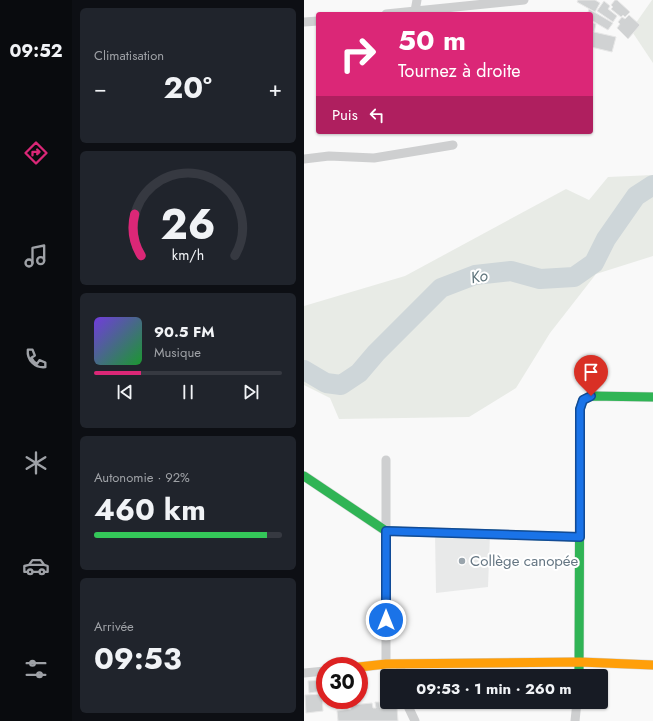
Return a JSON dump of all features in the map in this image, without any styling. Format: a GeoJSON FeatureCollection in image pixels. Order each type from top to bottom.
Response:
{"type":"FeatureCollection","features":[{"type":"Feature","properties":{"kind":"street"},"geometry":{"type":"LineString","coordinates":[[415,11],[417,0]]}},
{"type":"Feature","properties":{"kind":"street"},"geometry":{"type":"LineString","coordinates":[[405,12],[524,0]]}},
{"type":"Feature","properties":{"kind":"street"},"geometry":{"type":"LineString","coordinates":[[304,22],[316,21]]}},
{"type":"Feature","properties":{"kind":"street"},"geometry":{"type":"LineString","coordinates":[[304,158],[329,156],[374,158],[453,146]]}},
{"type":"Feature","properties":{"kind":"street"},"geometry":{"type":"LineString","coordinates":[[580,669],[580,409],[583,400],[591,396],[653,397]]}},
{"type":"Feature","properties":{"kind":"street"},"geometry":{"type":"LineString","coordinates":[[386,460],[386,664]]}},
{"type":"Feature","properties":{"kind":"street"},"geometry":{"type":"LineString","coordinates":[[304,476],[386,531],[580,537]]}},
{"type":"Feature","properties":{"kind":"street"},"geometry":{"type":"LineString","coordinates":[[368,666],[386,664],[580,662],[653,664]]}},
{"type":"Feature","properties":{"kind":"street"},"geometry":{"type":"LineString","coordinates":[[400,664],[401,669]]}},
{"type":"Feature","properties":{"kind":"street"},"geometry":{"type":"LineString","coordinates":[[304,673],[316,672]]}},
{"type":"Feature","properties":{"kind":"street"},"geometry":{"type":"LineString","coordinates":[[409,709],[415,721]]}},
{"type":"Feature","properties":{"kind":"street"},"geometry":{"type":"LineString","coordinates":[[575,721],[576,709]]}},
{"type":"Feature","properties":{"kind":"shaded area"},"geometry":{"type":"Polygon","coordinates":[[[653,0],[653,63],[631,30],[653,0]]]}},
{"type":"Feature","properties":{"kind":"shaded area"},"geometry":{"type":"Polygon","coordinates":[[[653,175],[653,256],[596,274],[550,333],[516,388],[469,417],[339,419],[330,398],[304,385],[304,306],[405,276],[566,189],[589,200],[608,177],[653,175]]]}},
{"type":"Feature","properties":{"kind":"shaded area","name":"Collège canopée"},"geometry":{"type":"Polygon","coordinates":[[[435,533],[490,534],[488,587],[436,593],[435,533]]]}},
{"type":"Feature","properties":{"kind":"building"},"geometry":{"type":"Polygon","coordinates":[[[578,0],[595,0],[600,3],[595,12],[577,2],[578,0]]]}},
{"type":"Feature","properties":{"kind":"building"},"geometry":{"type":"Polygon","coordinates":[[[615,0],[617,0],[630,12],[625,17],[623,15],[621,17],[611,9],[613,7],[611,5],[615,0]]]}},
{"type":"Feature","properties":{"kind":"building"},"geometry":{"type":"Polygon","coordinates":[[[604,1],[610,6],[608,9],[617,16],[613,22],[597,11],[604,1]]]}},
{"type":"Feature","properties":{"kind":"building"},"geometry":{"type":"Polygon","coordinates":[[[589,9],[613,23],[608,30],[593,21],[593,12],[588,12],[589,9]]]}},
{"type":"Feature","properties":{"kind":"building"},"geometry":{"type":"Polygon","coordinates":[[[629,15],[640,25],[628,39],[617,28],[620,24],[618,22],[622,17],[625,19],[629,15]]]}},
{"type":"Feature","properties":{"kind":"building"},"geometry":{"type":"Polygon","coordinates":[[[593,23],[596,24],[594,32],[616,37],[612,52],[593,47],[593,23]]]}},
{"type":"Feature","properties":{"kind":"building"},"geometry":{"type":"Polygon","coordinates":[[[316,680],[316,692],[309,693],[308,681],[316,680]]]}},
{"type":"Feature","properties":{"kind":"building"},"geometry":{"type":"Polygon","coordinates":[[[316,694],[316,709],[323,709],[323,711],[306,713],[305,695],[316,694]]]}},
{"type":"Feature","properties":{"kind":"building"},"geometry":{"type":"Polygon","coordinates":[[[375,702],[379,702],[380,709],[397,709],[398,721],[338,721],[337,711],[368,709],[368,703],[372,703],[373,708],[376,708],[375,702]]]}},
{"type":"Feature","properties":{"kind":"waterway","name":"Ko"},"geometry":{"type":"LineString","coordinates":[[304,370],[326,383],[341,385],[359,373],[376,353],[441,288],[475,275],[511,271],[540,279],[574,277],[594,263],[606,239],[636,196],[653,185]]}},
{"type":"Feature","properties":{"kind":"traffic: fast"},"geometry":{"type":"LineString","coordinates":[[579,669],[580,409],[583,400],[591,396],[653,397]]}},
{"type":"Feature","properties":{"kind":"traffic: fast"},"geometry":{"type":"LineString","coordinates":[[304,476],[386,531],[580,537]]}},
{"type":"Feature","properties":{"kind":"traffic: slow"},"geometry":{"type":"LineString","coordinates":[[368,666],[386,664],[580,662],[653,665]]}},
{"type":"Feature","properties":{"kind":"place","name":"Collège canopée"},"geometry":{"type":"Point","coordinates":[462,561]}},
{"type":"Feature","properties":{"kind":"route"},"geometry":{"type":"LineString","coordinates":[[386,620],[386,531],[580,537],[580,409],[583,400],[591,396]]}}]}
